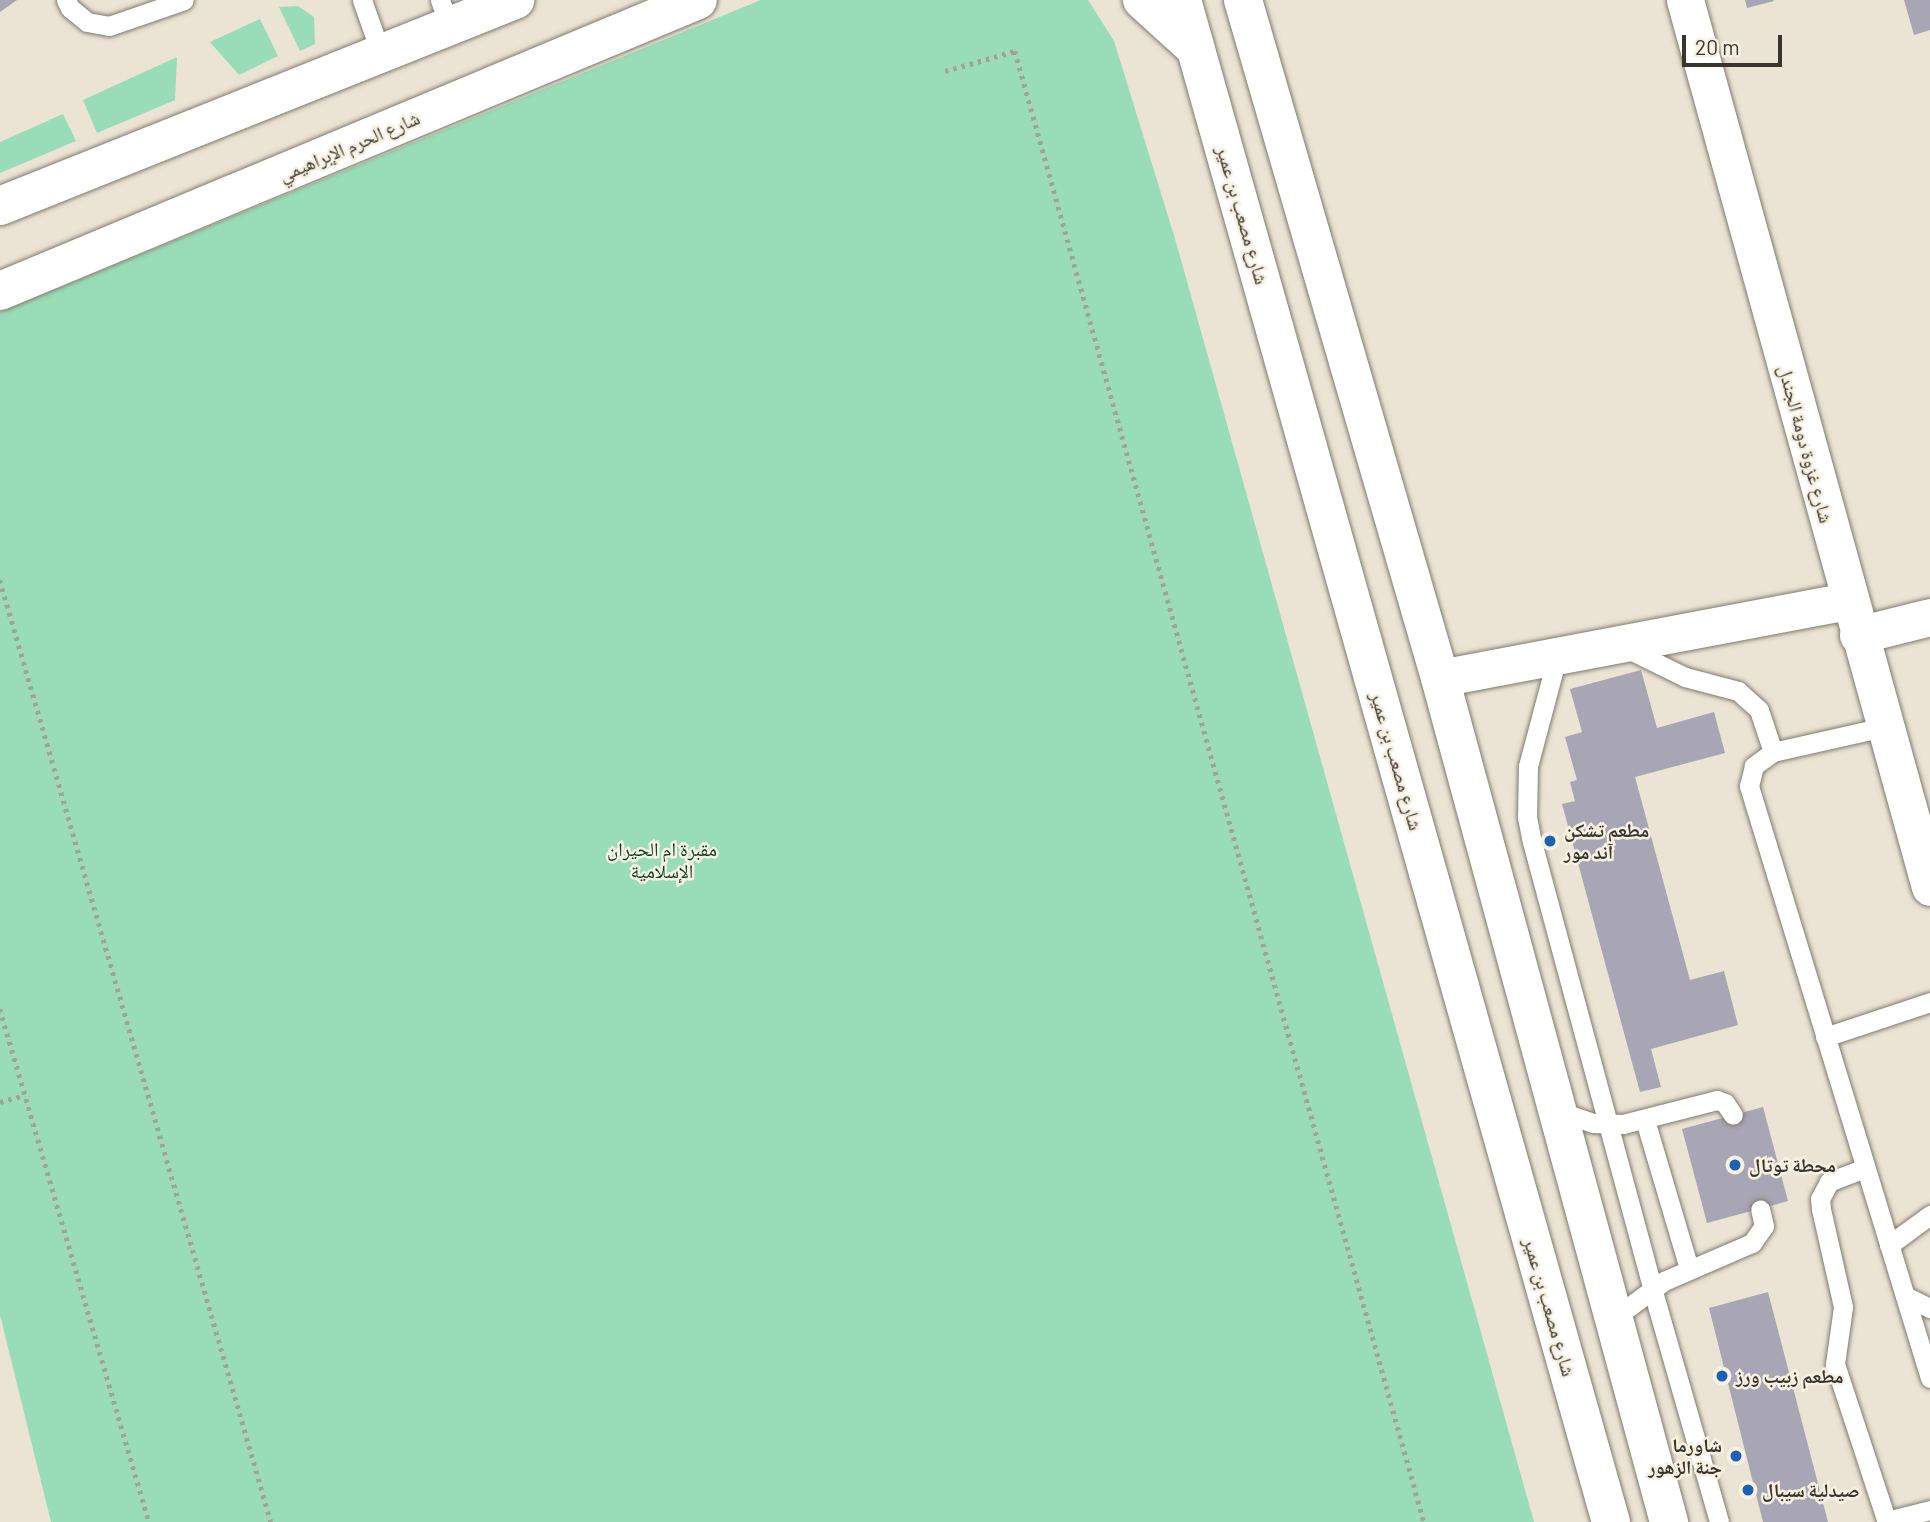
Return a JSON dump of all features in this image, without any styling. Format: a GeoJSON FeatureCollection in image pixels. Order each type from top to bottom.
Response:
{"type":"FeatureCollection","features":[{"type":"Feature","properties":{"kind":"main road"},"geometry":{"type":"LineString","coordinates":[[0,206],[380,54],[444,12],[515,0]]}},
{"type":"Feature","properties":{"kind":"main road","name":"شارع الحرم الإبراهيمي"},"geometry":{"type":"LineString","coordinates":[[0,291],[698,0]]}},
{"type":"Feature","properties":{"kind":"main road"},"geometry":{"type":"LineString","coordinates":[[1142,0],[1195,48]]}},
{"type":"Feature","properties":{"kind":"main road","name":"شارع مصعب بن عمير"},"geometry":{"type":"LineString","coordinates":[[1182,0],[1611,1522]]}},
{"type":"Feature","properties":{"kind":"main road"},"geometry":{"type":"LineString","coordinates":[[1243,0],[1440,678],[1669,1522]]}},
{"type":"Feature","properties":{"kind":"street","name":"شارع غزوة دومة الجندل"},"geometry":{"type":"LineString","coordinates":[[1685,0],[1853,618],[1930,887]]}},
{"type":"Feature","properties":{"kind":"street"},"geometry":{"type":"LineString","coordinates":[[1440,678],[1620,645],[1853,618],[1930,617]]}},
{"type":"Feature","properties":{"kind":"lane"},"geometry":{"type":"LineString","coordinates":[[66,0],[70,8],[87,22],[108,26],[184,0]]}},
{"type":"Feature","properties":{"kind":"lane"},"geometry":{"type":"LineString","coordinates":[[362,0],[380,54]]}},
{"type":"Feature","properties":{"kind":"lane"},"geometry":{"type":"LineString","coordinates":[[1620,645],[1685,677],[1738,691],[1759,710],[1773,752]]}},
{"type":"Feature","properties":{"kind":"lane"},"geometry":{"type":"LineString","coordinates":[[1558,657],[1528,766],[1527,817],[1652,1288],[1719,1522]]}},
{"type":"Feature","properties":{"kind":"lane"},"geometry":{"type":"LineString","coordinates":[[1884,727],[1773,752],[1754,766],[1749,786],[1930,1378]]}},
{"type":"Feature","properties":{"kind":"lane"},"geometry":{"type":"LineString","coordinates":[[1825,1037],[1930,1002]]}},
{"type":"Feature","properties":{"kind":"lane"},"geometry":{"type":"LineString","coordinates":[[1558,1111],[1577,1119],[1609,1125],[1645,1119],[1709,1100],[1725,1103],[1733,1115]]}},
{"type":"Feature","properties":{"kind":"lane"},"geometry":{"type":"LineString","coordinates":[[1645,1119],[1689,1269]]}},
{"type":"Feature","properties":{"kind":"lane"},"geometry":{"type":"LineString","coordinates":[[1865,1168],[1829,1182],[1820,1199],[1843,1307],[1835,1364],[1887,1522],[1930,1510]]}},
{"type":"Feature","properties":{"kind":"lane"},"geometry":{"type":"LineString","coordinates":[[1614,1318],[1652,1288],[1689,1269],[1752,1243],[1764,1226],[1760,1209]]}},
{"type":"Feature","properties":{"kind":"lane"},"geometry":{"type":"LineString","coordinates":[[1889,1245],[1930,1215]]}},
{"type":"Feature","properties":{"kind":"lane"},"geometry":{"type":"LineString","coordinates":[[1905,1296],[1930,1308]]}},
{"type":"Feature","properties":{"kind":"path"},"geometry":{"type":"LineString","coordinates":[[945,71],[1015,51],[1424,1522]]}},
{"type":"Feature","properties":{"kind":"path"},"geometry":{"type":"LineString","coordinates":[[0,580],[271,1522]]}},
{"type":"Feature","properties":{"kind":"path"},"geometry":{"type":"LineString","coordinates":[[0,1009],[149,1522]]}},
{"type":"Feature","properties":{"kind":"path"},"geometry":{"type":"LineString","coordinates":[[0,1102],[25,1095]]}},
{"type":"Feature","properties":{"kind":"green space","name":"مقبرة ام الحيران الإسلامية"},"geometry":{"type":"Polygon","coordinates":[[[761,0],[1088,0],[1114,41],[1176,242],[1534,1522],[51,1522],[0,1315],[0,312],[761,0]]]}},
{"type":"Feature","properties":{"kind":"green space"},"geometry":{"type":"Polygon","coordinates":[[[298,6],[314,17],[315,44],[300,51],[279,7],[298,6]]]}},
{"type":"Feature","properties":{"kind":"green space"},"geometry":{"type":"Polygon","coordinates":[[[260,19],[278,56],[239,75],[210,42],[260,19]]]}},
{"type":"Feature","properties":{"kind":"green space"},"geometry":{"type":"Polygon","coordinates":[[[177,57],[175,100],[97,133],[83,100],[177,57]]]}},
{"type":"Feature","properties":{"kind":"green space"},"geometry":{"type":"Polygon","coordinates":[[[63,114],[76,141],[0,173],[0,142],[63,114]]]}},
{"type":"Feature","properties":{"kind":"building"},"geometry":{"type":"Polygon","coordinates":[[[0,0],[17,0],[0,12],[0,0]]]}},
{"type":"Feature","properties":{"kind":"building"},"geometry":{"type":"Polygon","coordinates":[[[1745,0],[1773,0],[1774,1],[1747,8],[1745,0]]]}},
{"type":"Feature","properties":{"kind":"building"},"geometry":{"type":"Polygon","coordinates":[[[1904,0],[1930,0],[1930,30],[1914,35],[1904,0]]]}},
{"type":"Feature","properties":{"kind":"building"},"geometry":{"type":"Polygon","coordinates":[[[1641,670],[1657,728],[1714,712],[1725,753],[1635,777],[1690,980],[1724,971],[1738,1025],[1651,1049],[1661,1087],[1640,1092],[1562,804],[1575,801],[1570,782],[1577,780],[1565,737],[1582,732],[1570,689],[1641,670]]]}},
{"type":"Feature","properties":{"kind":"building","name":"محطة توتال"},"geometry":{"type":"Polygon","coordinates":[[[1763,1107],[1788,1201],[1707,1223],[1682,1129],[1763,1107]]]}},
{"type":"Feature","properties":{"kind":"building"},"geometry":{"type":"Polygon","coordinates":[[[1768,1292],[1828,1522],[1763,1522],[1709,1308],[1768,1292]]]}},
{"type":"Feature","properties":{"kind":"place","name":"مطعم تشكن آند مور"},"geometry":{"type":"Point","coordinates":[1550,841]}},
{"type":"Feature","properties":{"kind":"place","name":"محطة توتال"},"geometry":{"type":"Point","coordinates":[1735,1165]}},
{"type":"Feature","properties":{"kind":"place","name":"مطعم زبيب ورز"},"geometry":{"type":"Point","coordinates":[1722,1376]}},
{"type":"Feature","properties":{"kind":"place","name":"شاورما جنة الزهور"},"geometry":{"type":"Point","coordinates":[1736,1456]}},
{"type":"Feature","properties":{"kind":"place","name":"صيدلية سيبال"},"geometry":{"type":"Point","coordinates":[1748,1490]}}]}
